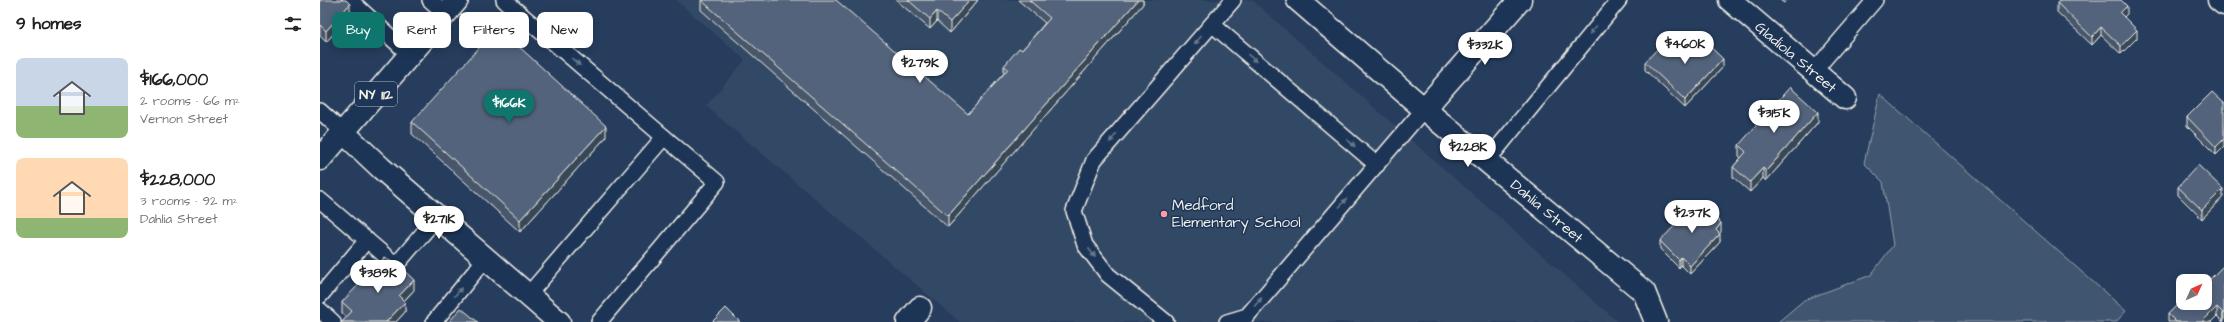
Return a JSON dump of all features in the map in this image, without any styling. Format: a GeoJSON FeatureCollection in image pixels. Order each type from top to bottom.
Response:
{"type":"FeatureCollection","features":[{"type":"Feature","properties":{"kind":"street","name":"Dahlia Street"},"geometry":{"type":"LineString","coordinates":[[1298,0],[1424,109],[1644,292],[1656,322]]}},
{"type":"Feature","properties":{"kind":"street"},"geometry":{"type":"LineString","coordinates":[[1424,109],[1520,0]]}},
{"type":"Feature","properties":{"kind":"street","name":"Gladiola Street"},"geometry":{"type":"LineString","coordinates":[[1730,0],[1845,98]]}},
{"type":"Feature","properties":{"kind":"street"},"geometry":{"type":"LineString","coordinates":[[2219,0],[2224,4]]}},
{"type":"Feature","properties":{"kind":"street","name":"NY 112"},"geometry":{"type":"LineString","coordinates":[[320,159],[410,55],[444,4]]}},
{"type":"Feature","properties":{"kind":"street"},"geometry":{"type":"LineString","coordinates":[[343,132],[381,168],[559,322]]}},
{"type":"Feature","properties":{"kind":"lane"},"geometry":{"type":"LineString","coordinates":[[350,0],[410,55]]}},
{"type":"Feature","properties":{"kind":"lane"},"geometry":{"type":"LineString","coordinates":[[504,0],[717,182],[599,322]]}},
{"type":"Feature","properties":{"kind":"lane"},"geometry":{"type":"LineString","coordinates":[[1166,322],[1108,275],[1085,245],[1074,211],[1094,160],[1233,0]]}},
{"type":"Feature","properties":{"kind":"lane"},"geometry":{"type":"LineString","coordinates":[[1487,161],[1619,0]]}},
{"type":"Feature","properties":{"kind":"lane"},"geometry":{"type":"LineString","coordinates":[[1814,71],[1875,0]]}},
{"type":"Feature","properties":{"kind":"lane"},"geometry":{"type":"LineString","coordinates":[[1212,24],[1377,165]]}},
{"type":"Feature","properties":{"kind":"lane"},"geometry":{"type":"LineString","coordinates":[[1227,322],[1246,316],[1424,109]]}},
{"type":"Feature","properties":{"kind":"lane"},"geometry":{"type":"LineString","coordinates":[[320,111],[343,132]]}},
{"type":"Feature","properties":{"kind":"lane"},"geometry":{"type":"LineString","coordinates":[[528,295],[664,137]]}},
{"type":"Feature","properties":{"kind":"lane"},"geometry":{"type":"LineString","coordinates":[[320,200],[396,265],[438,216]]}},
{"type":"Feature","properties":{"kind":"lane"},"geometry":{"type":"LineString","coordinates":[[320,296],[367,240]]}},
{"type":"Feature","properties":{"kind":"lane"},"geometry":{"type":"LineString","coordinates":[[434,322],[486,258]]}},
{"type":"Feature","properties":{"kind":"lane"},"geometry":{"type":"LineString","coordinates":[[320,310],[333,322]]}},
{"type":"Feature","properties":{"kind":"shaded area","name":"Medford Elementary School"},"geometry":{"type":"Polygon","coordinates":[[[676,0],[1252,0],[1618,322],[960,322],[706,106],[745,60],[676,0]]]}},
{"type":"Feature","properties":{"kind":"shaded area"},"geometry":{"type":"Polygon","coordinates":[[[1880,94],[2126,311],[2116,322],[1778,322],[1804,300],[1871,275],[1893,245],[1883,182],[1864,163],[1880,94]]]}},
{"type":"Feature","properties":{"kind":"building"},"geometry":{"type":"Polygon","coordinates":[[[320,0],[346,0],[350,4],[343,12],[332,12],[332,24],[326,31],[320,25],[320,0]]]}},
{"type":"Feature","properties":{"kind":"building"},"geometry":{"type":"Polygon","coordinates":[[[701,0],[836,0],[968,114],[1008,69],[1004,66],[1019,48],[1022,50],[1050,18],[1029,0],[1138,0],[948,216],[701,0]]]}},
{"type":"Feature","properties":{"kind":"building"},"geometry":{"type":"Polygon","coordinates":[[[908,0],[970,0],[950,22],[937,11],[930,19],[908,0]]]}},
{"type":"Feature","properties":{"kind":"building"},"geometry":{"type":"Polygon","coordinates":[[[2060,0],[2121,0],[2127,6],[2120,13],[2137,30],[2121,46],[2101,27],[2092,37],[2057,3],[2060,0]]]}},
{"type":"Feature","properties":{"kind":"building"},"geometry":{"type":"Polygon","coordinates":[[[1694,31],[1723,59],[1685,100],[1645,62],[1661,45],[1672,55],[1694,31]]]}},
{"type":"Feature","properties":{"kind":"building"},"geometry":{"type":"Polygon","coordinates":[[[479,48],[520,48],[606,126],[520,220],[412,122],[479,48]]]}},
{"type":"Feature","properties":{"kind":"building"},"geometry":{"type":"Polygon","coordinates":[[[1790,87],[1818,112],[1766,171],[1763,168],[1750,182],[1733,167],[1746,152],[1739,145],[1790,87]]]}},
{"type":"Feature","properties":{"kind":"building"},"geometry":{"type":"Polygon","coordinates":[[[2212,92],[2224,103],[2224,139],[2216,147],[2187,117],[2212,92]]]}},
{"type":"Feature","properties":{"kind":"building"},"geometry":{"type":"Polygon","coordinates":[[[2198,165],[2223,189],[2202,210],[2178,187],[2198,165]]]}},
{"type":"Feature","properties":{"kind":"building"},"geometry":{"type":"Polygon","coordinates":[[[1698,201],[1721,223],[1716,230],[1720,234],[1690,266],[1681,257],[1679,260],[1660,241],[1698,201]]]}},
{"type":"Feature","properties":{"kind":"building"},"geometry":{"type":"Polygon","coordinates":[[[385,257],[397,264],[414,280],[399,296],[405,302],[386,322],[342,322],[352,311],[342,302],[385,257]]]}},
{"type":"Feature","properties":{"kind":"building"},"geometry":{"type":"Polygon","coordinates":[[[2224,265],[2224,313],[2217,307],[2202,322],[2176,322],[2168,314],[2176,306],[2176,310],[2212,310],[2212,277],[2224,265]]]}},
{"type":"Feature","properties":{"kind":"building"},"geometry":{"type":"Polygon","coordinates":[[[461,308],[478,322],[449,322],[461,308]]]}},
{"type":"Feature","properties":{"kind":"building"},"geometry":{"type":"Polygon","coordinates":[[[726,308],[740,322],[712,322],[726,308]]]}},
{"type":"Feature","properties":{"kind":"place","name":"Medford Elementary School"},"geometry":{"type":"Point","coordinates":[1164,214]}}]}
